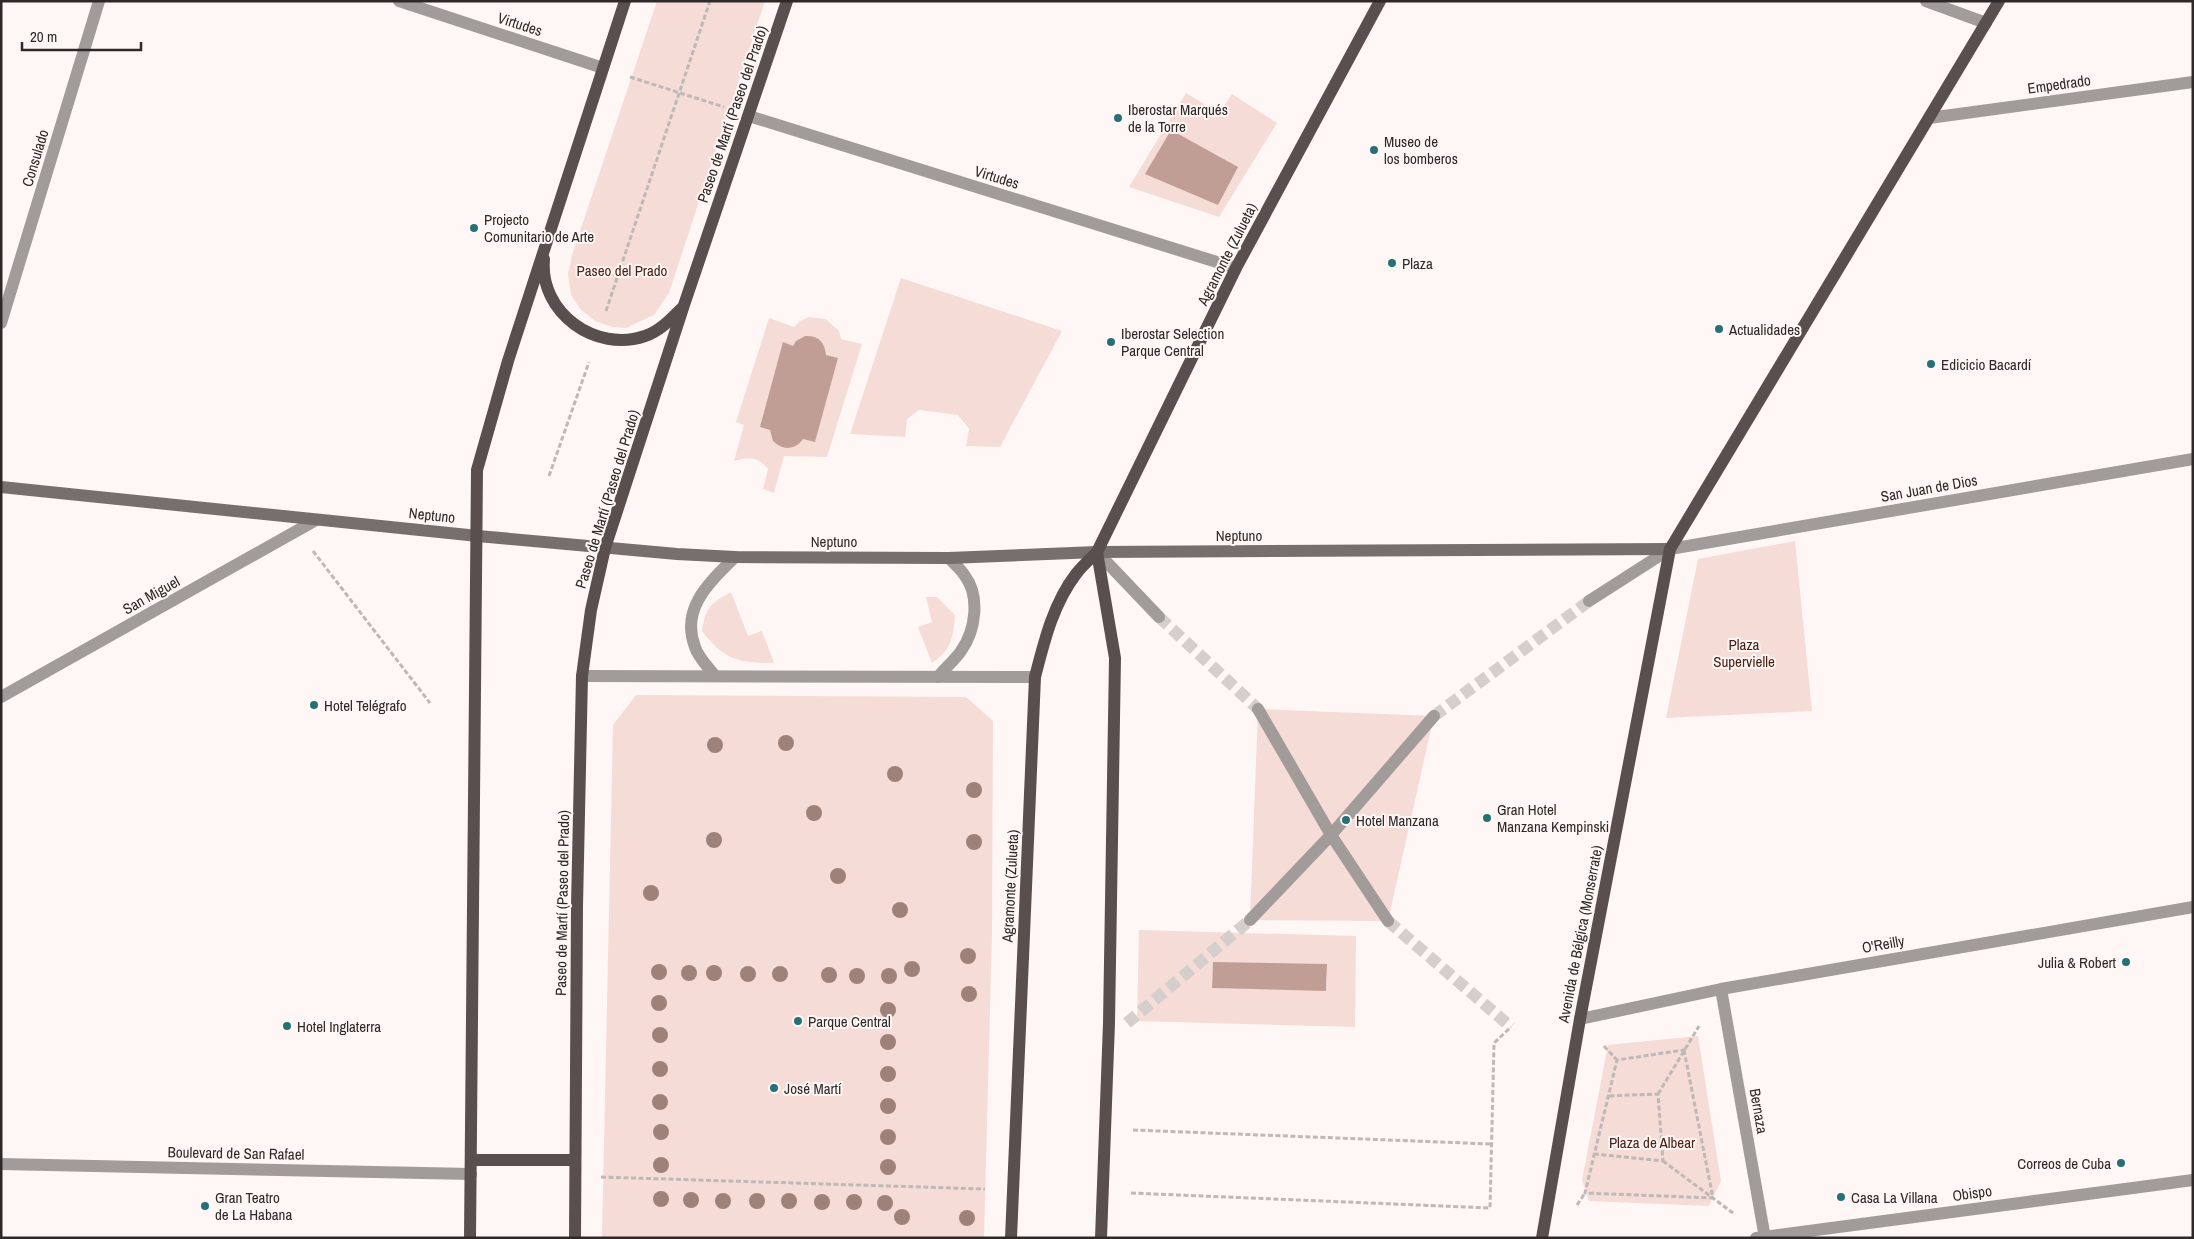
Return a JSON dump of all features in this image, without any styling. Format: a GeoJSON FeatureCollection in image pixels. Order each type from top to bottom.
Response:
{"type":"FeatureCollection","features":[{"type":"Feature","properties":{"kind":"main road"},"geometry":{"type":"LineString","coordinates":[[470,1238],[478,536],[477,470],[508,361],[625,1]]}},
{"type":"Feature","properties":{"kind":"main road","name":"Paseo de Martí (Paseo del Prado)"},"geometry":{"type":"LineString","coordinates":[[575,1238],[582,676],[590,610],[606,548],[684,305],[749,116],[786,1]]}},
{"type":"Feature","properties":{"kind":"main road","name":"Agramonte (Zulueta)"},"geometry":{"type":"LineString","coordinates":[[1011,1238],[1035,677],[1045,635],[1076,575],[1097,552],[1236,268],[1380,1]]}},
{"type":"Feature","properties":{"kind":"main road"},"geometry":{"type":"LineString","coordinates":[[1670,549],[1999,1]]}},
{"type":"Feature","properties":{"kind":"main road"},"geometry":{"type":"LineString","coordinates":[[549,237],[543,261],[546,286],[558,309],[575,326],[598,337],[622,340],[646,336],[668,323],[684,305]]}},
{"type":"Feature","properties":{"kind":"main road","name":"Neptuno"},"geometry":{"type":"LineString","coordinates":[[1,487],[478,536],[606,548],[735,557],[949,558],[1097,552],[1670,549]]}},
{"type":"Feature","properties":{"kind":"main road","name":"Avenida de Bélgica (Monserrate)"},"geometry":{"type":"LineString","coordinates":[[1542,1238],[1580,1019],[1670,549]]}},
{"type":"Feature","properties":{"kind":"main road"},"geometry":{"type":"LineString","coordinates":[[1097,552],[1116,658],[1109,1023],[1101,1238]]}},
{"type":"Feature","properties":{"kind":"main road"},"geometry":{"type":"LineString","coordinates":[[471,1160],[575,1160]]}},
{"type":"Feature","properties":{"kind":"street","name":"Consulado"},"geometry":{"type":"LineString","coordinates":[[1,323],[99,1]]}},
{"type":"Feature","properties":{"kind":"street","name":"Virtudes"},"geometry":{"type":"LineString","coordinates":[[399,1],[603,68]]}},
{"type":"Feature","properties":{"kind":"street"},"geometry":{"type":"LineString","coordinates":[[1926,1],[1986,23]]}},
{"type":"Feature","properties":{"kind":"street","name":"Empedrado"},"geometry":{"type":"LineString","coordinates":[[1929,118],[2193,82]]}},
{"type":"Feature","properties":{"kind":"street","name":"Virtudes"},"geometry":{"type":"LineString","coordinates":[[749,116],[1236,268]]}},
{"type":"Feature","properties":{"kind":"street","name":"San Juan de Dios"},"geometry":{"type":"LineString","coordinates":[[1670,549],[2193,459]]}},
{"type":"Feature","properties":{"kind":"street","name":"San Miguel"},"geometry":{"type":"LineString","coordinates":[[1,697],[316,520]]}},
{"type":"Feature","properties":{"kind":"street"},"geometry":{"type":"LineString","coordinates":[[1590,601],[1670,549]]}},
{"type":"Feature","properties":{"kind":"street"},"geometry":{"type":"LineString","coordinates":[[1097,552],[1159,617]]}},
{"type":"Feature","properties":{"kind":"street"},"geometry":{"type":"LineString","coordinates":[[715,676],[695,648],[690,625],[694,606],[706,585],[735,557]]}},
{"type":"Feature","properties":{"kind":"street"},"geometry":{"type":"LineString","coordinates":[[938,677],[962,650],[971,630],[975,606],[972,589],[965,576],[949,558]]}},
{"type":"Feature","properties":{"kind":"street"},"geometry":{"type":"LineString","coordinates":[[582,676],[1035,677]]}},
{"type":"Feature","properties":{"kind":"street"},"geometry":{"type":"LineString","coordinates":[[1258,709],[1331,835],[1388,921]]}},
{"type":"Feature","properties":{"kind":"street"},"geometry":{"type":"LineString","coordinates":[[1250,920],[1331,835],[1434,716]]}},
{"type":"Feature","properties":{"kind":"street","name":"O'Reilly"},"geometry":{"type":"LineString","coordinates":[[1580,1019],[1721,989],[2193,907]]}},
{"type":"Feature","properties":{"kind":"street","name":"Bernaza"},"geometry":{"type":"LineString","coordinates":[[1721,989],[1762,1237]]}},
{"type":"Feature","properties":{"kind":"street","name":"Boulevard de San Rafael"},"geometry":{"type":"LineString","coordinates":[[1,1164],[471,1174]]}},
{"type":"Feature","properties":{"kind":"street","name":"Obispo"},"geometry":{"type":"LineString","coordinates":[[1762,1237],[2193,1180]]}},
{"type":"Feature","properties":{"kind":"path"},"geometry":{"type":"LineString","coordinates":[[549,476],[598,337],[710,1]]}},
{"type":"Feature","properties":{"kind":"path"},"geometry":{"type":"LineString","coordinates":[[603,68],[749,116]]}},
{"type":"Feature","properties":{"kind":"path"},"geometry":{"type":"LineString","coordinates":[[298,531],[430,703]]}},
{"type":"Feature","properties":{"kind":"path"},"geometry":{"type":"LineString","coordinates":[[1664,1161],[1658,1094],[1721,989]]}},
{"type":"Feature","properties":{"kind":"path"},"geometry":{"type":"LineString","coordinates":[[1131,1185],[1130,1194],[1490,1208],[1494,1043],[1512,1027]]}},
{"type":"Feature","properties":{"kind":"path"},"geometry":{"type":"LineString","coordinates":[[1684,1050],[1617,1060],[1586,1193],[1713,1198]]}},
{"type":"Feature","properties":{"kind":"path"},"geometry":{"type":"LineString","coordinates":[[1684,1050],[1713,1198]]}},
{"type":"Feature","properties":{"kind":"path"},"geometry":{"type":"LineString","coordinates":[[1608,1096],[1658,1094]]}},
{"type":"Feature","properties":{"kind":"path"},"geometry":{"type":"LineString","coordinates":[[1132,1139],[1133,1120]]}},
{"type":"Feature","properties":{"kind":"path"},"geometry":{"type":"LineString","coordinates":[[1132,1130],[1491,1144]]}},
{"type":"Feature","properties":{"kind":"path"},"geometry":{"type":"LineString","coordinates":[[1594,1154],[1664,1161],[1762,1237]]}},
{"type":"Feature","properties":{"kind":"path"},"geometry":{"type":"LineString","coordinates":[[576,1177],[985,1189]]}},
{"type":"Feature","properties":{"kind":"green space","name":"Paseo del Prado"},"geometry":{"type":"Polygon","coordinates":[[[657,1],[765,1],[669,293],[654,315],[626,328],[612,327],[595,321],[581,310],[571,295],[568,274],[572,255],[657,1]]]}},
{"type":"Feature","properties":{"kind":"green space"},"geometry":{"type":"Polygon","coordinates":[[[1186,93],[1219,113],[1232,94],[1277,123],[1219,217],[1129,187],[1186,93]]]}},
{"type":"Feature","properties":{"kind":"green space"},"geometry":{"type":"Polygon","coordinates":[[[901,278],[1062,331],[1000,447],[966,446],[969,429],[958,415],[919,410],[907,419],[905,437],[850,434],[901,278]]]}},
{"type":"Feature","properties":{"kind":"green space"},"geometry":{"type":"Polygon","coordinates":[[[809,317],[826,319],[839,331],[841,339],[862,344],[827,457],[784,456],[774,493],[763,489],[768,469],[765,465],[753,459],[734,461],[744,425],[736,422],[769,318],[794,327],[800,321],[809,317]]]}},
{"type":"Feature","properties":{"kind":"green space","name":"Plaza Supervielle"},"geometry":{"type":"Polygon","coordinates":[[[1795,541],[1812,711],[1666,718],[1698,559],[1795,541]]]}},
{"type":"Feature","properties":{"kind":"green space"},"geometry":{"type":"Polygon","coordinates":[[[731,592],[748,636],[762,631],[774,663],[742,661],[733,658],[718,648],[702,631],[707,611],[714,603],[731,592]]]}},
{"type":"Feature","properties":{"kind":"green space"},"geometry":{"type":"Polygon","coordinates":[[[926,597],[937,597],[955,615],[948,648],[932,663],[918,627],[932,622],[926,597]]]}},
{"type":"Feature","properties":{"kind":"green space","name":"Parque Central"},"geometry":{"type":"Polygon","coordinates":[[[636,695],[966,697],[993,721],[992,933],[984,1238],[602,1238],[613,725],[636,695]]]}},
{"type":"Feature","properties":{"kind":"green space"},"geometry":{"type":"Polygon","coordinates":[[[1258,709],[1434,716],[1388,921],[1250,920],[1258,709]]]}},
{"type":"Feature","properties":{"kind":"green space"},"geometry":{"type":"Polygon","coordinates":[[[1139,930],[1356,936],[1355,1027],[1137,1021],[1139,930]],[[1213,962],[1212,988],[1326,990],[1327,976],[1213,962]]]}},
{"type":"Feature","properties":{"kind":"green space","name":"Plaza de Albear"},"geometry":{"type":"Polygon","coordinates":[[[1698,1036],[1721,1181],[1709,1206],[1589,1201],[1582,1180],[1608,1045],[1698,1036]]]}},
{"type":"Feature","properties":{"kind":"shaded area","name":"Iberostar Marqués de la Torre"},"geometry":{"type":"Polygon","coordinates":[[[1171,130],[1238,167],[1218,205],[1145,174],[1171,130]]]}},
{"type":"Feature","properties":{"kind":"shaded area"},"geometry":{"type":"Polygon","coordinates":[[[805,336],[820,340],[826,355],[838,358],[815,442],[803,439],[793,447],[785,448],[773,441],[770,430],[760,427],[783,342],[793,346],[796,341],[805,336]]]}},
{"type":"Feature","properties":{"kind":"shaded area"},"geometry":{"type":"Polygon","coordinates":[[[1213,962],[1327,964],[1326,991],[1212,988],[1213,962]]]}},
{"type":"Feature","properties":{"kind":"tunnel"},"geometry":{"type":"LineString","coordinates":[[1434,716],[1589,601]]}},
{"type":"Feature","properties":{"kind":"tunnel"},"geometry":{"type":"LineString","coordinates":[[1159,617],[1258,709]]}},
{"type":"Feature","properties":{"kind":"tunnel"},"geometry":{"type":"LineString","coordinates":[[1127,1023],[1250,920]]}},
{"type":"Feature","properties":{"kind":"tunnel"},"geometry":{"type":"LineString","coordinates":[[1388,921],[1511,1027]]}},
{"type":"Feature","properties":{"kind":"place","name":"Iberostar Marqués de la Torre"},"geometry":{"type":"Point","coordinates":[1118,118]}},
{"type":"Feature","properties":{"kind":"place","name":"Museo de los bomberos"},"geometry":{"type":"Point","coordinates":[1374,150]}},
{"type":"Feature","properties":{"kind":"place","name":"Projecto Comunitario de Arte"},"geometry":{"type":"Point","coordinates":[474,228]}},
{"type":"Feature","properties":{"kind":"place","name":"Plaza"},"geometry":{"type":"Point","coordinates":[1392,263]}},
{"type":"Feature","properties":{"kind":"place","name":"Actualidades"},"geometry":{"type":"Point","coordinates":[1719,329]}},
{"type":"Feature","properties":{"kind":"place","name":"Iberostar Selection Parque Central"},"geometry":{"type":"Point","coordinates":[1111,342]}},
{"type":"Feature","properties":{"kind":"place","name":"Edicicio Bacardí"},"geometry":{"type":"Point","coordinates":[1931,364]}},
{"type":"Feature","properties":{"kind":"place","name":"Hotel Telégrafo"},"geometry":{"type":"Point","coordinates":[314,705]}},
{"type":"Feature","properties":{"kind":"place","name":"Gran Hotel Manzana Kempinski"},"geometry":{"type":"Point","coordinates":[1487,818]}},
{"type":"Feature","properties":{"kind":"place","name":"Hotel Manzana"},"geometry":{"type":"Point","coordinates":[1346,820]}},
{"type":"Feature","properties":{"kind":"place","name":"Julia & Robert"},"geometry":{"type":"Point","coordinates":[2126,962]}},
{"type":"Feature","properties":{"kind":"place","name":"Parque Central"},"geometry":{"type":"Point","coordinates":[798,1021]}},
{"type":"Feature","properties":{"kind":"place","name":"Hotel Inglaterra"},"geometry":{"type":"Point","coordinates":[287,1026]}},
{"type":"Feature","properties":{"kind":"place","name":"José Martí"},"geometry":{"type":"Point","coordinates":[774,1088]}},
{"type":"Feature","properties":{"kind":"place","name":"Correos de Cuba"},"geometry":{"type":"Point","coordinates":[2121,1163]}},
{"type":"Feature","properties":{"kind":"place","name":"Casa La Villana"},"geometry":{"type":"Point","coordinates":[1841,1197]}},
{"type":"Feature","properties":{"kind":"place","name":"Gran Teatro de La Habana"},"geometry":{"type":"Point","coordinates":[205,1206]}}]}
